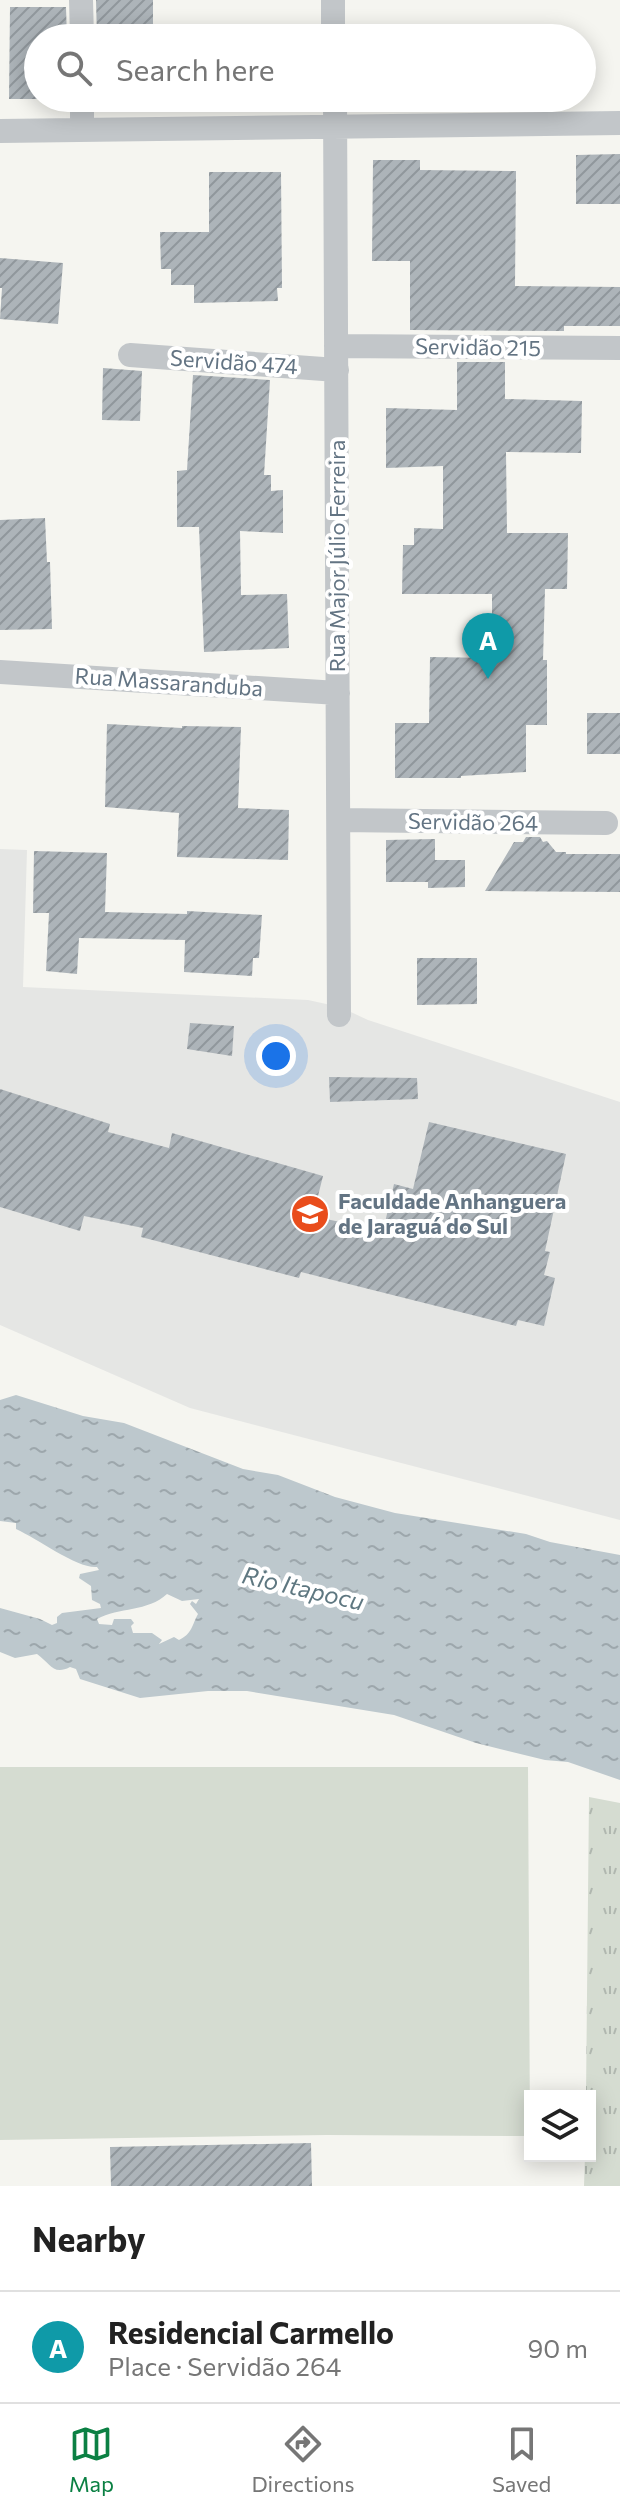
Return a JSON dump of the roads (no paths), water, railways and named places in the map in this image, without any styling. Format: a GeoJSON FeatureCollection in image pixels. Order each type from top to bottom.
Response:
{"type":"FeatureCollection","features":[{"type":"Feature","properties":{"kind":"street"},"geometry":{"type":"LineString","coordinates":[[81,0],[82,24]]}},
{"type":"Feature","properties":{"kind":"street"},"geometry":{"type":"LineString","coordinates":[[333,0],[333,24]]}},
{"type":"Feature","properties":{"kind":"street"},"geometry":{"type":"LineString","coordinates":[[82,112],[82,129]]}},
{"type":"Feature","properties":{"kind":"street","name":"Rua Major Júlio Ferreira"},"geometry":{"type":"LineString","coordinates":[[335,112],[339,1015]]}},
{"type":"Feature","properties":{"kind":"street"},"geometry":{"type":"LineString","coordinates":[[0,131],[620,123]]}},
{"type":"Feature","properties":{"kind":"street","name":"Servidão 215"},"geometry":{"type":"LineString","coordinates":[[336,358],[620,348]]}},
{"type":"Feature","properties":{"kind":"street","name":"Servidão 474"},"geometry":{"type":"LineString","coordinates":[[130,355],[336,358]]}},
{"type":"Feature","properties":{"kind":"street","name":"Rua Massaranduba"},"geometry":{"type":"LineString","coordinates":[[0,672],[338,693]]}},
{"type":"Feature","properties":{"kind":"street","name":"Servidão 264"},"geometry":{"type":"LineString","coordinates":[[339,820],[606,823]]}},
{"type":"Feature","properties":{"kind":"water","name":"Rio Itapocu"},"geometry":{"type":"Polygon","coordinates":[[[16,1395],[83,1416],[124,1423],[243,1469],[278,1475],[335,1497],[395,1513],[526,1534],[550,1542],[620,1555],[620,1780],[568,1762],[545,1760],[476,1743],[394,1715],[247,1691],[208,1691],[140,1698],[80,1679],[76,1669],[56,1669],[37,1654],[15,1658],[0,1652],[0,1608],[52,1625],[57,1623],[57,1617],[62,1613],[101,1608],[92,1600],[91,1586],[79,1578],[80,1574],[99,1570],[97,1567],[79,1563],[58,1552],[16,1529],[16,1523],[0,1521],[0,1400],[16,1395]],[[167,1594],[151,1604],[97,1619],[99,1624],[112,1625],[114,1619],[131,1619],[134,1623],[131,1626],[133,1633],[152,1633],[162,1640],[159,1644],[174,1637],[179,1640],[191,1629],[198,1614],[190,1604],[192,1601],[196,1604],[199,1599],[182,1601],[167,1594]]]}},
{"type":"Feature","properties":{"kind":"place","name":"Residencial Carmello"},"geometry":{"type":"Point","coordinates":[488,679]}},
{"type":"Feature","properties":{"kind":"place","name":"Faculdade Anhanguera de Jaraguá do Sul"},"geometry":{"type":"Point","coordinates":[310,1214]}}]}
